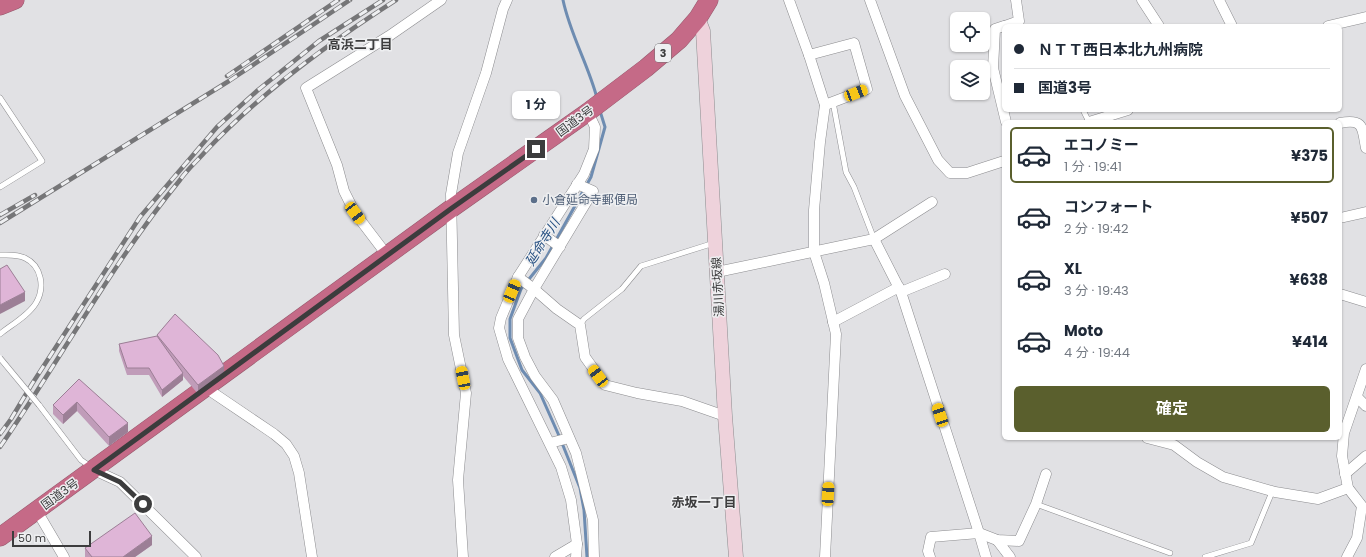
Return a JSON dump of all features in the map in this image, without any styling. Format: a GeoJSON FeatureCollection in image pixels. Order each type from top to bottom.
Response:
{"type":"FeatureCollection","features":[{"type":"Feature","properties":{"kind":"highway"},"geometry":{"type":"LineString","coordinates":[[0,6],[15,0]]}},
{"type":"Feature","properties":{"kind":"highway","name":"国道3号"},"geometry":{"type":"LineString","coordinates":[[0,537],[646,68],[679,40],[698,18],[709,0]]}},
{"type":"Feature","properties":{"kind":"main road","name":"湯川赤坂線"},"geometry":{"type":"LineString","coordinates":[[698,18],[702,31],[725,416],[736,557]]}},
{"type":"Feature","properties":{"kind":"street"},"geometry":{"type":"LineString","coordinates":[[387,255],[355,213],[344,191],[337,166],[306,88],[389,36],[441,0]]}},
{"type":"Feature","properties":{"kind":"street"},"geometry":{"type":"LineString","coordinates":[[462,557],[458,480],[466,393],[454,335],[451,194],[458,153],[486,73],[503,9],[507,0]]}},
{"type":"Feature","properties":{"kind":"street"},"geometry":{"type":"LineString","coordinates":[[789,0],[809,55],[829,103],[820,142],[814,210],[814,252],[824,284],[836,334],[825,557]]}},
{"type":"Feature","properties":{"kind":"street"},"geometry":{"type":"LineString","coordinates":[[870,0],[905,96],[938,160],[950,173],[967,173],[1002,162]]}},
{"type":"Feature","properties":{"kind":"street"},"geometry":{"type":"LineString","coordinates":[[1012,24],[1020,21],[1016,0]]}},
{"type":"Feature","properties":{"kind":"street"},"geometry":{"type":"LineString","coordinates":[[1142,0],[1158,24]]}},
{"type":"Feature","properties":{"kind":"street"},"geometry":{"type":"LineString","coordinates":[[1219,0],[1231,24]]}},
{"type":"Feature","properties":{"kind":"street"},"geometry":{"type":"LineString","coordinates":[[1336,24],[1366,17]]}},
{"type":"Feature","properties":{"kind":"street"},"geometry":{"type":"LineString","coordinates":[[1002,27],[995,29],[993,68],[1002,105]]}},
{"type":"Feature","properties":{"kind":"street"},"geometry":{"type":"LineString","coordinates":[[809,55],[854,43],[867,89],[829,103]]}},
{"type":"Feature","properties":{"kind":"street"},"geometry":{"type":"LineString","coordinates":[[576,557],[577,544],[571,500],[562,467],[508,360],[499,328],[501,318],[518,277],[584,174],[594,149],[596,105]]}},
{"type":"Feature","properties":{"kind":"street"},"geometry":{"type":"LineString","coordinates":[[1096,120],[1122,112]]}},
{"type":"Feature","properties":{"kind":"street"},"geometry":{"type":"LineString","coordinates":[[1342,123],[1352,121],[1359,123],[1362,127],[1366,148]]}},
{"type":"Feature","properties":{"kind":"street"},"geometry":{"type":"LineString","coordinates":[[577,184],[593,191],[534,289],[518,319],[518,338],[525,358],[535,376],[553,400],[580,468],[593,520],[594,557]]}},
{"type":"Feature","properties":{"kind":"street"},"geometry":{"type":"LineString","coordinates":[[717,272],[874,239],[932,202]]}},
{"type":"Feature","properties":{"kind":"street"},"geometry":{"type":"LineString","coordinates":[[1342,218],[1366,212]]}},
{"type":"Feature","properties":{"kind":"street"},"geometry":{"type":"LineString","coordinates":[[544,235],[560,247]]}},
{"type":"Feature","properties":{"kind":"street"},"geometry":{"type":"LineString","coordinates":[[874,239],[900,290],[986,557]]}},
{"type":"Feature","properties":{"kind":"street"},"geometry":{"type":"LineString","coordinates":[[833,322],[900,290],[945,274]]}},
{"type":"Feature","properties":{"kind":"street"},"geometry":{"type":"LineString","coordinates":[[518,277],[556,309],[580,325],[585,357],[606,385],[636,393],[682,401],[725,416]]}},
{"type":"Feature","properties":{"kind":"street"},"geometry":{"type":"LineString","coordinates":[[1342,295],[1366,302]]}},
{"type":"Feature","properties":{"kind":"street"},"geometry":{"type":"LineString","coordinates":[[1347,557],[1357,538],[1362,506],[1348,488],[1342,456],[1342,432],[1357,397],[1366,369]]}},
{"type":"Feature","properties":{"kind":"street"},"geometry":{"type":"LineString","coordinates":[[206,388],[274,434],[286,444],[294,456],[299,473],[312,557]]}},
{"type":"Feature","properties":{"kind":"street"},"geometry":{"type":"LineString","coordinates":[[1357,397],[1366,389]]}},
{"type":"Feature","properties":{"kind":"street"},"geometry":{"type":"LineString","coordinates":[[1357,397],[1366,406]]}},
{"type":"Feature","properties":{"kind":"street"},"geometry":{"type":"LineString","coordinates":[[550,443],[569,438]]}},
{"type":"Feature","properties":{"kind":"street"},"geometry":{"type":"LineString","coordinates":[[1155,440],[1174,445],[1197,462],[1222,477],[1272,492],[1318,499],[1348,488]]}},
{"type":"Feature","properties":{"kind":"street"},"geometry":{"type":"LineString","coordinates":[[1345,474],[1366,456]]}},
{"type":"Feature","properties":{"kind":"street"},"geometry":{"type":"LineString","coordinates":[[94,470],[120,482],[196,557]]}},
{"type":"Feature","properties":{"kind":"street"},"geometry":{"type":"LineString","coordinates":[[930,557],[928,551],[931,537],[979,533],[998,540],[1019,541],[1036,504],[1046,474]]}},
{"type":"Feature","properties":{"kind":"street"},"geometry":{"type":"LineString","coordinates":[[37,511],[64,557]]}},
{"type":"Feature","properties":{"kind":"street"},"geometry":{"type":"LineString","coordinates":[[1357,538],[1366,530]]}},
{"type":"Feature","properties":{"kind":"street"},"geometry":{"type":"LineString","coordinates":[[998,540],[1010,557]]}},
{"type":"Feature","properties":{"kind":"street"},"geometry":{"type":"LineString","coordinates":[[555,557],[577,544]]}},
{"type":"Feature","properties":{"kind":"lane"},"geometry":{"type":"LineString","coordinates":[[0,98],[42,161],[0,187]]}},
{"type":"Feature","properties":{"kind":"lane"},"geometry":{"type":"LineString","coordinates":[[829,103],[846,172],[854,187],[874,239]]}},
{"type":"Feature","properties":{"kind":"lane"},"geometry":{"type":"LineString","coordinates":[[580,325],[584,319],[622,289],[641,266],[715,242]]}},
{"type":"Feature","properties":{"kind":"lane"},"geometry":{"type":"LineString","coordinates":[[0,255],[14,255],[25,258],[36,267],[41,278],[40,293],[35,304],[0,334]]}},
{"type":"Feature","properties":{"kind":"lane"},"geometry":{"type":"LineString","coordinates":[[0,358],[40,405],[81,460],[94,470]]}},
{"type":"Feature","properties":{"kind":"lane"},"geometry":{"type":"LineString","coordinates":[[1205,557],[1251,543],[1272,492]]}},
{"type":"Feature","properties":{"kind":"lane"},"geometry":{"type":"LineString","coordinates":[[1036,504],[1170,553]]}},
{"type":"Feature","properties":{"kind":"building"},"geometry":{"type":"Polygon","coordinates":[[[7,265],[25,292],[0,305],[0,269],[7,265]]]}},
{"type":"Feature","properties":{"kind":"building"},"geometry":{"type":"Polygon","coordinates":[[[175,314],[218,355],[224,366],[198,385],[157,335],[175,314]]]}},
{"type":"Feature","properties":{"kind":"building"},"geometry":{"type":"Polygon","coordinates":[[[157,336],[183,373],[162,390],[149,368],[127,368],[119,344],[157,336]]]}},
{"type":"Feature","properties":{"kind":"building"},"geometry":{"type":"Polygon","coordinates":[[[79,379],[128,423],[109,437],[77,402],[63,415],[53,405],[79,379]]]}},
{"type":"Feature","properties":{"kind":"building"},"geometry":{"type":"Polygon","coordinates":[[[135,513],[152,536],[123,557],[92,557],[85,548],[135,513]]]}},
{"type":"Feature","properties":{"kind":"waterway","name":"延命寺川"},"geometry":{"type":"LineString","coordinates":[[563,0],[570,25],[597,98]]}},
{"type":"Feature","properties":{"kind":"waterway","name":"延命寺川"},"geometry":{"type":"LineString","coordinates":[[560,438],[540,393],[522,370],[510,338],[510,319],[521,289],[546,258],[591,177],[605,127],[600,111]]}},
{"type":"Feature","properties":{"kind":"waterway","name":"延命寺川"},"geometry":{"type":"LineString","coordinates":[[562,443],[580,488],[584,510],[587,557]]}},
{"type":"Feature","properties":{"kind":"railway"},"geometry":{"type":"LineString","coordinates":[[227,76],[338,0]]}},
{"type":"Feature","properties":{"kind":"railway"},"geometry":{"type":"LineString","coordinates":[[0,223],[229,81],[350,0]]}},
{"type":"Feature","properties":{"kind":"railway"},"geometry":{"type":"LineString","coordinates":[[0,434],[140,217],[217,127],[258,90],[319,41],[383,0]]}},
{"type":"Feature","properties":{"kind":"railway"},"geometry":{"type":"LineString","coordinates":[[0,447],[132,244],[189,169],[225,131],[295,70],[396,0]]}},
{"type":"Feature","properties":{"kind":"railway"},"geometry":{"type":"LineString","coordinates":[[0,215],[35,195]]}},
{"type":"Feature","properties":{"kind":"place","name":"小倉延命寺郵便局"},"geometry":{"type":"Point","coordinates":[534,200]}},
{"type":"Feature","properties":{"kind":"district","name":"高浜二丁目"},"geometry":{"type":"Point","coordinates":[360,44]}},
{"type":"Feature","properties":{"kind":"district","name":"赤坂一丁目"},"geometry":{"type":"Point","coordinates":[704,502]}},
{"type":"Feature","properties":{"kind":"route"},"geometry":{"type":"LineString","coordinates":[[143,504],[120,482],[94,470],[452,208],[536,149]]}}]}
